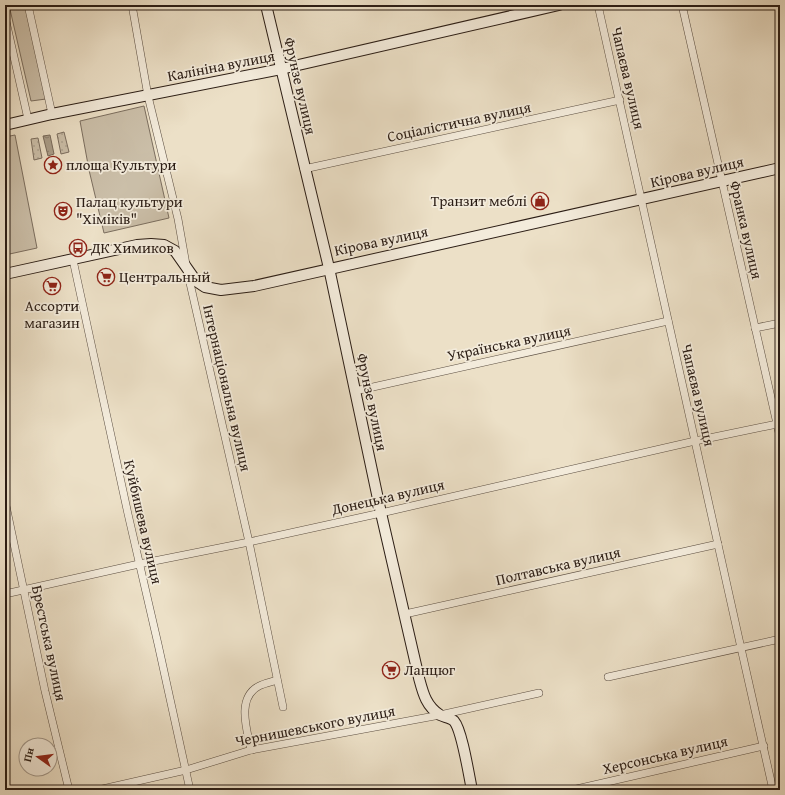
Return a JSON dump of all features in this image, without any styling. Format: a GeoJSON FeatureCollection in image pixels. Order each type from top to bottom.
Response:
{"type":"FeatureCollection","features":[{"type":"Feature","properties":{"kind":"street"},"geometry":{"type":"LineString","coordinates":[[28,5],[52,114]]}},
{"type":"Feature","properties":{"kind":"street","name":"Інтернаціональна вулиця"},"geometry":{"type":"LineString","coordinates":[[132,5],[148,96],[178,219],[187,270],[249,542],[283,707]]}},
{"type":"Feature","properties":{"kind":"street","name":"Фрунзе вулиця"},"geometry":{"type":"LineString","coordinates":[[266,5],[304,169],[329,268],[381,513],[424,696],[428,705],[440,714],[454,721],[460,733],[472,790]]}},
{"type":"Feature","properties":{"kind":"street","name":"Калініна вулиця"},"geometry":{"type":"LineString","coordinates":[[5,126],[52,114],[281,69],[559,5]]}},
{"type":"Feature","properties":{"kind":"street","name":"Чапаєва вулиця"},"geometry":{"type":"LineString","coordinates":[[598,5],[774,790]]}},
{"type":"Feature","properties":{"kind":"street","name":"Франка вулиця"},"geometry":{"type":"LineString","coordinates":[[682,5],[780,437]]}},
{"type":"Feature","properties":{"kind":"street"},"geometry":{"type":"LineString","coordinates":[[5,17],[28,119]]}},
{"type":"Feature","properties":{"kind":"street","name":"Соціалістична вулиця"},"geometry":{"type":"LineString","coordinates":[[304,169],[620,100]]}},
{"type":"Feature","properties":{"kind":"street","name":"Кірова вулиця"},"geometry":{"type":"LineString","coordinates":[[5,274],[137,245],[151,244],[164,245],[175,251],[196,281],[205,287],[222,290],[254,286],[780,168]]}},
{"type":"Feature","properties":{"kind":"street","name":"Куйбишева вулиця"},"geometry":{"type":"LineString","coordinates":[[72,260],[190,790]]}},
{"type":"Feature","properties":{"kind":"street","name":"Українська вулиця"},"geometry":{"type":"LineString","coordinates":[[355,391],[668,321]]}},
{"type":"Feature","properties":{"kind":"street"},"geometry":{"type":"LineString","coordinates":[[755,328],[780,323]]}},
{"type":"Feature","properties":{"kind":"street","name":"Донецька вулиця"},"geometry":{"type":"LineString","coordinates":[[5,594],[381,513],[695,441],[777,424]]}},
{"type":"Feature","properties":{"kind":"street","name":"Брестська вулиця"},"geometry":{"type":"LineString","coordinates":[[5,501],[68,790]]}},
{"type":"Feature","properties":{"kind":"street","name":"Полтавська вулиця"},"geometry":{"type":"LineString","coordinates":[[404,614],[718,544]]}},
{"type":"Feature","properties":{"kind":"street"},"geometry":{"type":"LineString","coordinates":[[608,677],[780,639]]}},
{"type":"Feature","properties":{"kind":"street"},"geometry":{"type":"LineString","coordinates":[[251,750],[245,722],[247,700],[251,692],[258,687],[278,680]]}},
{"type":"Feature","properties":{"kind":"street","name":"Чернишевського вулиця"},"geometry":{"type":"LineString","coordinates":[[98,790],[186,770],[251,750],[440,714],[539,693]]}},
{"type":"Feature","properties":{"kind":"street","name":"Херсонська вулиця"},"geometry":{"type":"LineString","coordinates":[[572,790],[764,746]]}},
{"type":"Feature","properties":{"kind":"shaded area"},"geometry":{"type":"Polygon","coordinates":[[[9,5],[25,5],[46,99],[31,101],[9,5]]]}},
{"type":"Feature","properties":{"kind":"shaded area"},"geometry":{"type":"Polygon","coordinates":[[[144,106],[169,218],[104,233],[89,170],[80,121],[144,106]]]}},
{"type":"Feature","properties":{"kind":"shaded area"},"geometry":{"type":"Polygon","coordinates":[[[64,132],[69,152],[61,154],[57,134],[64,132]]]}},
{"type":"Feature","properties":{"kind":"shaded area"},"geometry":{"type":"Polygon","coordinates":[[[15,135],[37,248],[5,255],[5,137],[15,135]]]}},
{"type":"Feature","properties":{"kind":"shaded area"},"geometry":{"type":"Polygon","coordinates":[[[38,138],[42,158],[34,160],[31,139],[38,138]]]}},
{"type":"Feature","properties":{"kind":"water"},"geometry":{"type":"Polygon","coordinates":[[[50,135],[54,154],[48,156],[43,136],[50,135]]]}},
{"type":"Feature","properties":{"kind":"place","name":"площа Культури"},"geometry":{"type":"Point","coordinates":[53,165]}},
{"type":"Feature","properties":{"kind":"place","name":"Транзит меблі"},"geometry":{"type":"Point","coordinates":[540,201]}},
{"type":"Feature","properties":{"kind":"place","name":"Палац культури \"Хіміків\""},"geometry":{"type":"Point","coordinates":[63,211]}},
{"type":"Feature","properties":{"kind":"place","name":"ДК Химиков"},"geometry":{"type":"Point","coordinates":[78,248]}},
{"type":"Feature","properties":{"kind":"place","name":"Центральный"},"geometry":{"type":"Point","coordinates":[106,277]}},
{"type":"Feature","properties":{"kind":"place","name":"Ассорти магазин"},"geometry":{"type":"Point","coordinates":[52,286]}},
{"type":"Feature","properties":{"kind":"place","name":"Ланцюг"},"geometry":{"type":"Point","coordinates":[391,670]}}]}
